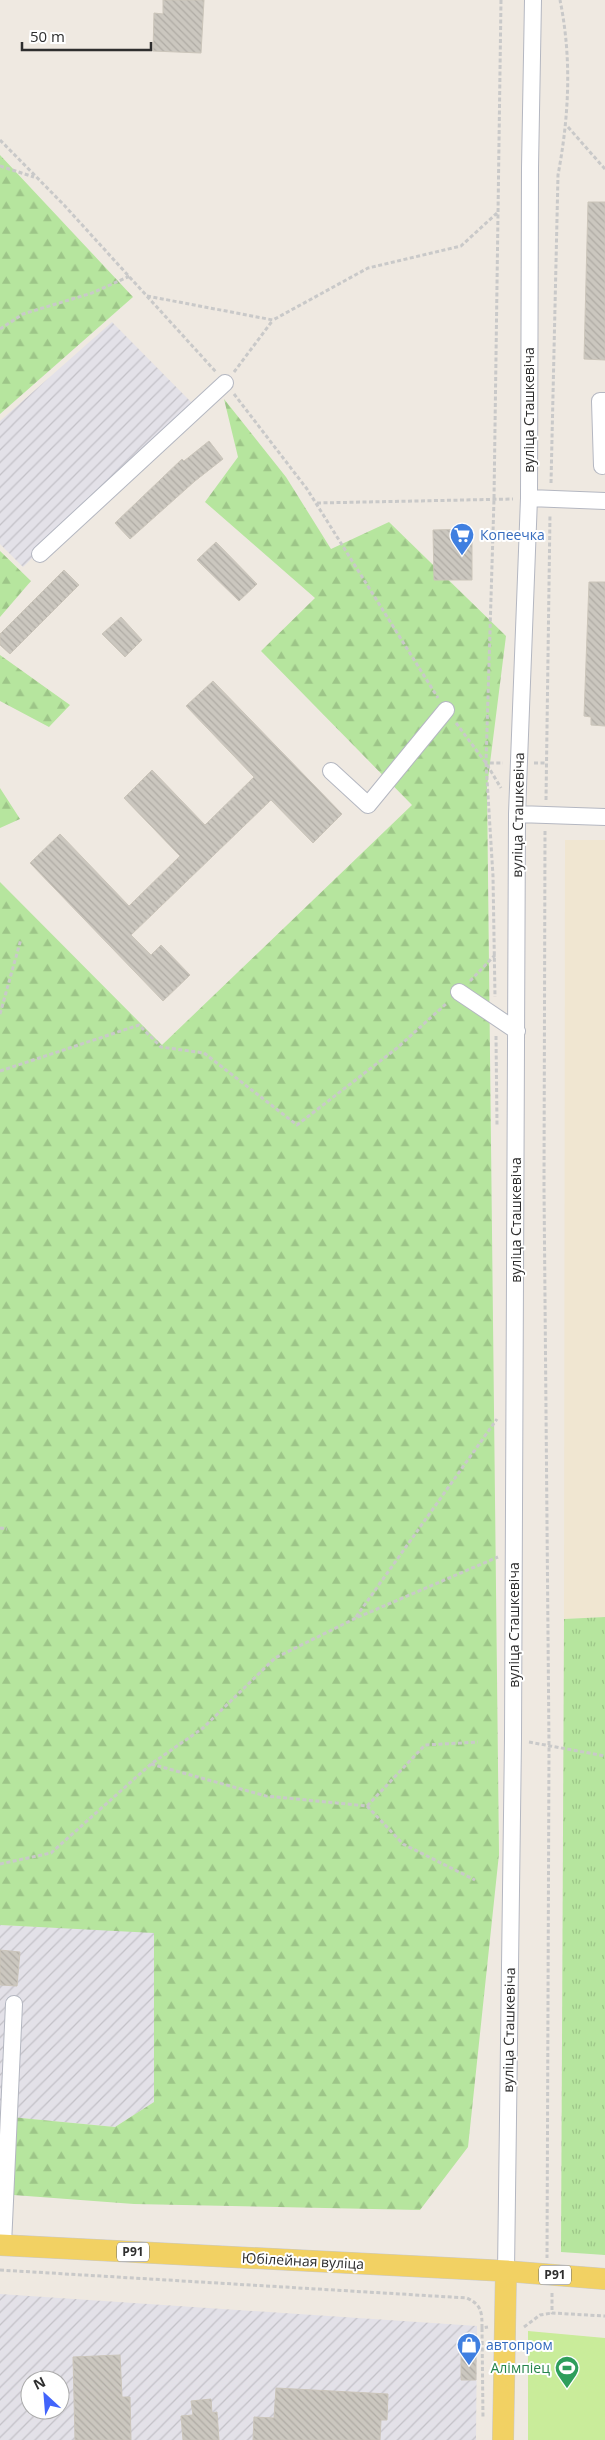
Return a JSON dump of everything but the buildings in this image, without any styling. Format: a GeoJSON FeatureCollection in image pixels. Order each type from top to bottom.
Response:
{"type":"FeatureCollection","features":[{"type":"Feature","properties":{"kind":"main road","name":"Юбілейная вуліца"},"geometry":{"type":"LineString","coordinates":[[2,2245],[506,2271],[550,2267],[605,2279]]}},
{"type":"Feature","properties":{"kind":"main road","name":"вуліца Сташкевіча"},"geometry":{"type":"LineString","coordinates":[[503,2440],[506,2271]]}},
{"type":"Feature","properties":{"kind":"street","name":"вуліца Сташкевіча"},"geometry":{"type":"LineString","coordinates":[[506,2271],[513,1739],[517,814],[529,498],[530,168],[534,0]]}},
{"type":"Feature","properties":{"kind":"street"},"geometry":{"type":"LineString","coordinates":[[40,554],[225,382]]}},
{"type":"Feature","properties":{"kind":"street"},"geometry":{"type":"LineString","coordinates":[[602,466],[600,401],[605,401]]}},
{"type":"Feature","properties":{"kind":"street"},"geometry":{"type":"LineString","coordinates":[[529,498],[605,501]]}},
{"type":"Feature","properties":{"kind":"street"},"geometry":{"type":"LineString","coordinates":[[331,771],[368,805],[446,710]]}},
{"type":"Feature","properties":{"kind":"street"},"geometry":{"type":"LineString","coordinates":[[517,814],[605,817]]}},
{"type":"Feature","properties":{"kind":"street"},"geometry":{"type":"LineString","coordinates":[[459,992],[517,1031]]}},
{"type":"Feature","properties":{"kind":"street"},"geometry":{"type":"LineString","coordinates":[[2,2245],[14,2004]]}},
{"type":"Feature","properties":{"kind":"path"},"geometry":{"type":"LineString","coordinates":[[496,1017],[493,876],[486,763],[494,499],[500,0]]}},
{"type":"Feature","properties":{"kind":"path"},"geometry":{"type":"LineString","coordinates":[[552,2313],[550,2267],[549,1746],[544,1197],[545,815],[558,174],[567,126],[567,35],[560,0]]}},
{"type":"Feature","properties":{"kind":"path"},"geometry":{"type":"LineString","coordinates":[[567,126],[605,169]]}},
{"type":"Feature","properties":{"kind":"path"},"geometry":{"type":"LineString","coordinates":[[0,140],[130,276],[225,382],[317,503],[446,710],[486,763]]}},
{"type":"Feature","properties":{"kind":"path"},"geometry":{"type":"LineString","coordinates":[[0,166],[35,177]]}},
{"type":"Feature","properties":{"kind":"path"},"geometry":{"type":"LineString","coordinates":[[225,382],[272,320],[368,268],[461,246],[497,213]]}},
{"type":"Feature","properties":{"kind":"path"},"geometry":{"type":"LineString","coordinates":[[0,329],[24,314],[92,293],[130,276]]}},
{"type":"Feature","properties":{"kind":"path"},"geometry":{"type":"LineString","coordinates":[[147,296],[272,320]]}},
{"type":"Feature","properties":{"kind":"path"},"geometry":{"type":"LineString","coordinates":[[317,503],[529,498]]}},
{"type":"Feature","properties":{"kind":"path"},"geometry":{"type":"LineString","coordinates":[[486,763],[546,763]]}},
{"type":"Feature","properties":{"kind":"path"},"geometry":{"type":"LineString","coordinates":[[0,1014],[21,939]]}},
{"type":"Feature","properties":{"kind":"path"},"geometry":{"type":"LineString","coordinates":[[0,1071],[139,1025],[161,1047],[204,1053],[297,1125],[397,1048],[459,992],[495,955]]}},
{"type":"Feature","properties":{"kind":"path"},"geometry":{"type":"LineString","coordinates":[[356,1618],[501,1413]]}},
{"type":"Feature","properties":{"kind":"path"},"geometry":{"type":"LineString","coordinates":[[0,1528],[7,1529]]}},
{"type":"Feature","properties":{"kind":"path"},"geometry":{"type":"LineString","coordinates":[[0,1864],[51,1854],[150,1764],[204,1728],[275,1658],[356,1618],[503,1555]]}},
{"type":"Feature","properties":{"kind":"path"},"geometry":{"type":"LineString","coordinates":[[513,1739],[605,1756]]}},
{"type":"Feature","properties":{"kind":"path"},"geometry":{"type":"LineString","coordinates":[[367,1806],[425,1744],[478,1742]]}},
{"type":"Feature","properties":{"kind":"path"},"geometry":{"type":"LineString","coordinates":[[150,1764],[266,1796],[367,1806],[403,1844],[474,1880]]}},
{"type":"Feature","properties":{"kind":"path"},"geometry":{"type":"LineString","coordinates":[[0,2270],[468,2298],[475,2302],[482,2310],[483,2421]]}},
{"type":"Feature","properties":{"kind":"path"},"geometry":{"type":"LineString","coordinates":[[482,2328],[524,2327],[540,2315],[552,2313],[605,2316]]}},
{"type":"Feature","properties":{"kind":"shaded area"},"geometry":{"type":"Polygon","coordinates":[[[112,322],[192,403],[23,567],[0,544],[0,421],[112,322]]]}},
{"type":"Feature","properties":{"kind":"shaded area"},"geometry":{"type":"Polygon","coordinates":[[[565,840],[605,840],[605,1617],[564,1619],[565,840]]]}},
{"type":"Feature","properties":{"kind":"shaded area"},"geometry":{"type":"Polygon","coordinates":[[[0,1925],[154,1932],[154,2102],[115,2127],[0,2116],[0,1925]]]}},
{"type":"Feature","properties":{"kind":"shaded area"},"geometry":{"type":"Polygon","coordinates":[[[0,2294],[477,2326],[476,2440],[0,2440],[0,2294]]]}},
{"type":"Feature","properties":{"kind":"green space"},"geometry":{"type":"Polygon","coordinates":[[[0,155],[133,297],[0,414],[0,155]]]}},
{"type":"Feature","properties":{"kind":"green space"},"geometry":{"type":"Polygon","coordinates":[[[224,399],[286,477],[331,549],[389,522],[506,636],[487,787],[499,1854],[468,2147],[420,2210],[134,2204],[0,2194],[0,2116],[115,2127],[154,2102],[154,1933],[0,1925],[0,882],[162,1045],[412,805],[261,651],[315,598],[205,502],[238,457],[224,399]]]}},
{"type":"Feature","properties":{"kind":"green space"},"geometry":{"type":"Polygon","coordinates":[[[0,551],[31,581],[0,617],[0,551]]]}},
{"type":"Feature","properties":{"kind":"green space"},"geometry":{"type":"Polygon","coordinates":[[[0,655],[70,705],[49,727],[0,701],[0,655]]]}},
{"type":"Feature","properties":{"kind":"green space"},"geometry":{"type":"Polygon","coordinates":[[[0,788],[20,819],[0,828],[0,788]]]}},
{"type":"Feature","properties":{"kind":"green space"},"geometry":{"type":"Polygon","coordinates":[[[605,1617],[605,2255],[561,2252],[564,1619],[605,1617]]]}},
{"type":"Feature","properties":{"kind":"green space","name":"Алімпіец"},"geometry":{"type":"Polygon","coordinates":[[[528,2331],[605,2338],[605,2440],[528,2440],[528,2331]]]}},
{"type":"Feature","properties":{"kind":"place","name":"Копеечка"},"geometry":{"type":"Point","coordinates":[462,556]}},
{"type":"Feature","properties":{"kind":"place","name":"автопром"},"geometry":{"type":"Point","coordinates":[469,2366]}},
{"type":"Feature","properties":{"kind":"place","name":"Алімпіец"},"geometry":{"type":"Point","coordinates":[567,2389]}}]}
